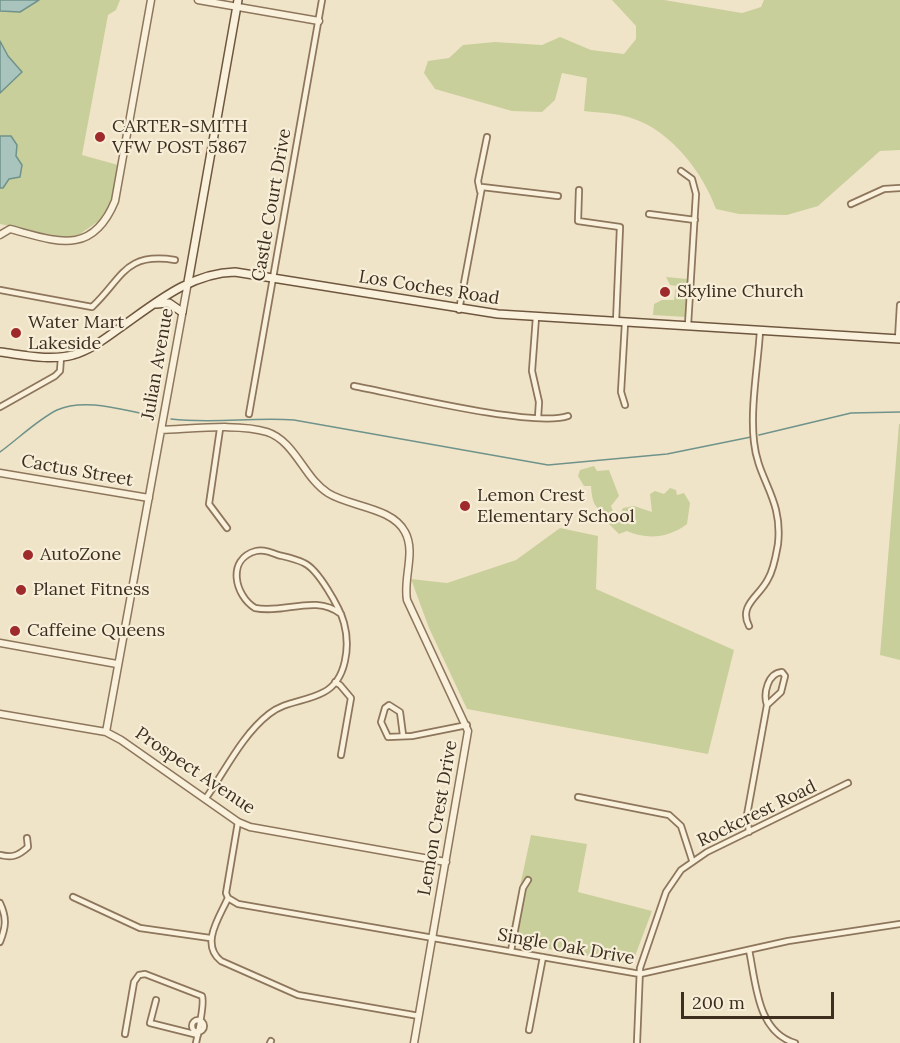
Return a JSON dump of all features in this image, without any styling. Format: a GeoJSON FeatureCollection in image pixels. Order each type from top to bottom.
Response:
{"type":"FeatureCollection","features":[{"type":"Feature","properties":{"kind":"main road","name":"Julian Avenue"},"geometry":{"type":"LineString","coordinates":[[188,282],[237,4]]}},
{"type":"Feature","properties":{"kind":"main road","name":"Los Coches Road"},"geometry":{"type":"LineString","coordinates":[[61,357],[94,346],[188,282],[228,272],[273,277],[459,310],[625,323],[899,339]]}},
{"type":"Feature","properties":{"kind":"main road"},"geometry":{"type":"LineString","coordinates":[[154,304],[169,303],[183,312]]}},
{"type":"Feature","properties":{"kind":"main road"},"geometry":{"type":"LineString","coordinates":[[0,352],[61,357]]}},
{"type":"Feature","properties":{"kind":"street"},"geometry":{"type":"LineString","coordinates":[[0,235],[10,229],[60,242],[81,239],[106,220],[115,201],[151,0]]}},
{"type":"Feature","properties":{"kind":"street"},"geometry":{"type":"LineString","coordinates":[[198,0],[237,4],[318,21]]}},
{"type":"Feature","properties":{"kind":"street","name":"Castle Court Drive"},"geometry":{"type":"LineString","coordinates":[[249,414],[322,0]]}},
{"type":"Feature","properties":{"kind":"street"},"geometry":{"type":"LineString","coordinates":[[459,310],[480,191],[478,181],[487,137]]}},
{"type":"Feature","properties":{"kind":"street"},"geometry":{"type":"LineString","coordinates":[[681,171],[695,185],[688,325]]}},
{"type":"Feature","properties":{"kind":"street"},"geometry":{"type":"LineString","coordinates":[[480,191],[485,186],[558,196]]}},
{"type":"Feature","properties":{"kind":"street"},"geometry":{"type":"LineString","coordinates":[[851,204],[884,189],[900,188]]}},
{"type":"Feature","properties":{"kind":"street"},"geometry":{"type":"LineString","coordinates":[[579,190],[578,221],[620,227],[616,322]]}},
{"type":"Feature","properties":{"kind":"street"},"geometry":{"type":"LineString","coordinates":[[649,214],[695,220]]}},
{"type":"Feature","properties":{"kind":"street"},"geometry":{"type":"LineString","coordinates":[[0,290],[92,307],[117,276],[127,268],[153,257],[175,260]]}},
{"type":"Feature","properties":{"kind":"street","name":"Julian Avenue"},"geometry":{"type":"LineString","coordinates":[[106,732],[188,282]]}},
{"type":"Feature","properties":{"kind":"street"},"geometry":{"type":"LineString","coordinates":[[899,339],[900,305]]}},
{"type":"Feature","properties":{"kind":"street"},"geometry":{"type":"LineString","coordinates":[[536,317],[532,371],[539,402],[538,418]]}},
{"type":"Feature","properties":{"kind":"street"},"geometry":{"type":"LineString","coordinates":[[625,323],[621,392],[625,405]]}},
{"type":"Feature","properties":{"kind":"street"},"geometry":{"type":"LineString","coordinates":[[749,627],[746,619],[747,606],[770,575],[779,523],[776,503],[754,441],[760,331]]}},
{"type":"Feature","properties":{"kind":"street"},"geometry":{"type":"LineString","coordinates":[[0,407],[60,371],[61,357]]}},
{"type":"Feature","properties":{"kind":"street"},"geometry":{"type":"LineString","coordinates":[[354,386],[538,418],[568,416]]}},
{"type":"Feature","properties":{"kind":"street"},"geometry":{"type":"LineString","coordinates":[[220,429],[209,504],[227,528]]}},
{"type":"Feature","properties":{"kind":"street","name":"Lemon Crest Drive"},"geometry":{"type":"LineString","coordinates":[[161,430],[253,429],[273,434],[327,492],[390,518],[401,526],[409,547],[407,600],[467,725],[468,740],[414,1043]]}},
{"type":"Feature","properties":{"kind":"street","name":"Cactus Street"},"geometry":{"type":"LineString","coordinates":[[0,473],[149,498]]}},
{"type":"Feature","properties":{"kind":"street"},"geometry":{"type":"LineString","coordinates":[[206,798],[251,732],[269,714],[284,704],[323,692],[335,682],[349,649],[341,614],[312,568],[304,563],[265,550],[256,551],[240,562],[236,570],[236,581],[242,595],[255,608],[275,609],[324,605],[341,614]]}},
{"type":"Feature","properties":{"kind":"street"},"geometry":{"type":"LineString","coordinates":[[0,643],[117,664]]}},
{"type":"Feature","properties":{"kind":"street"},"geometry":{"type":"LineString","coordinates":[[749,832],[747,815],[767,705],[765,695],[771,678],[774,674],[782,672],[785,676],[784,687],[767,705]]}},
{"type":"Feature","properties":{"kind":"street"},"geometry":{"type":"LineString","coordinates":[[335,682],[351,698],[341,755]]}},
{"type":"Feature","properties":{"kind":"street"},"geometry":{"type":"LineString","coordinates":[[403,735],[400,712],[389,705],[385,708],[381,722],[382,729],[388,737],[403,735],[467,725]]}},
{"type":"Feature","properties":{"kind":"street","name":"Prospect Avenue"},"geometry":{"type":"LineString","coordinates":[[0,714],[106,732],[121,740],[238,822],[250,827],[446,862]]}},
{"type":"Feature","properties":{"kind":"street","name":"Rockcrest Road"},"geometry":{"type":"LineString","coordinates":[[637,1043],[641,963],[666,892],[674,877],[693,860],[848,783]]}},
{"type":"Feature","properties":{"kind":"street"},"geometry":{"type":"LineString","coordinates":[[578,797],[669,815],[681,826],[693,860]]}},
{"type":"Feature","properties":{"kind":"street"},"geometry":{"type":"LineString","coordinates":[[238,822],[226,893],[228,898],[210,938],[212,951],[221,962],[298,994],[419,1016]]}},
{"type":"Feature","properties":{"kind":"street"},"geometry":{"type":"LineString","coordinates":[[0,855],[10,858],[20,854],[27,848],[27,837]]}},
{"type":"Feature","properties":{"kind":"street"},"geometry":{"type":"LineString","coordinates":[[511,951],[523,888],[528,880]]}},
{"type":"Feature","properties":{"kind":"street"},"geometry":{"type":"LineString","coordinates":[[73,897],[140,928],[210,938]]}},
{"type":"Feature","properties":{"kind":"street","name":"Single Oak Drive"},"geometry":{"type":"LineString","coordinates":[[228,898],[238,904],[640,974],[800,939],[900,924]]}},
{"type":"Feature","properties":{"kind":"street"},"geometry":{"type":"LineString","coordinates":[[0,903],[6,915],[5,928],[0,942]]}},
{"type":"Feature","properties":{"kind":"street"},"geometry":{"type":"LineString","coordinates":[[749,950],[766,1022],[778,1035],[795,1043]]}},
{"type":"Feature","properties":{"kind":"street"},"geometry":{"type":"LineString","coordinates":[[529,1030],[543,957]]}},
{"type":"Feature","properties":{"kind":"street"},"geometry":{"type":"LineString","coordinates":[[125,1034],[134,982],[141,974],[201,994],[204,1003],[196,1043]]}},
{"type":"Feature","properties":{"kind":"street"},"geometry":{"type":"LineString","coordinates":[[156,1000],[150,1023],[198,1034]]}},
{"type":"Feature","properties":{"kind":"street"},"geometry":{"type":"LineString","coordinates":[[198,1034],[204,1026],[200,1019]]}},
{"type":"Feature","properties":{"kind":"green space"},"geometry":{"type":"Polygon","coordinates":[[[0,0],[120,0],[116,10],[108,15],[82,155],[118,165],[109,209],[103,218],[80,234],[67,238],[0,224],[0,0]]]}},
{"type":"Feature","properties":{"kind":"green space"},"geometry":{"type":"Polygon","coordinates":[[[612,0],[664,0],[742,13],[761,7],[764,0],[900,0],[900,150],[880,151],[818,206],[787,215],[739,214],[716,209],[694,168],[661,133],[628,117],[584,111],[587,78],[562,73],[555,100],[542,112],[512,111],[435,89],[424,73],[428,61],[449,58],[463,45],[495,42],[542,45],[560,37],[591,50],[624,54],[636,39],[636,26],[612,0]]]}},
{"type":"Feature","properties":{"kind":"green space"},"geometry":{"type":"Polygon","coordinates":[[[666,277],[687,279],[685,317],[653,315],[654,304],[662,300],[674,300],[676,286],[670,285],[666,277]]]}},
{"type":"Feature","properties":{"kind":"green space"},"geometry":{"type":"Polygon","coordinates":[[[900,424],[900,660],[880,655],[900,424]]]}},
{"type":"Feature","properties":{"kind":"green space"},"geometry":{"type":"Polygon","coordinates":[[[594,466],[597,471],[609,470],[619,496],[611,506],[617,522],[623,508],[634,506],[652,512],[650,494],[655,491],[664,494],[670,488],[676,490],[677,495],[684,493],[690,503],[687,524],[665,535],[642,536],[627,531],[619,534],[609,524],[608,515],[595,504],[591,486],[584,486],[578,476],[580,470],[594,466]]]}},
{"type":"Feature","properties":{"kind":"green space"},"geometry":{"type":"Polygon","coordinates":[[[560,528],[598,536],[596,589],[734,650],[708,754],[467,709],[429,628],[411,579],[447,583],[516,560],[560,528]]]}},
{"type":"Feature","properties":{"kind":"green space"},"geometry":{"type":"Polygon","coordinates":[[[531,835],[587,844],[578,892],[652,911],[632,964],[508,942],[531,835]]]}},
{"type":"Feature","properties":{"kind":"water"},"geometry":{"type":"Polygon","coordinates":[[[0,0],[39,0],[20,12],[0,11],[0,0]]]}},
{"type":"Feature","properties":{"kind":"water"},"geometry":{"type":"Polygon","coordinates":[[[0,41],[8,56],[22,72],[0,93],[0,41]]]}},
{"type":"Feature","properties":{"kind":"water"},"geometry":{"type":"Polygon","coordinates":[[[0,136],[11,136],[17,145],[16,156],[22,165],[20,177],[9,179],[3,188],[0,188],[0,136]]]}},
{"type":"Feature","properties":{"kind":"waterway"},"geometry":{"type":"LineString","coordinates":[[0,452],[42,419],[68,406],[106,406],[155,416]]}},
{"type":"Feature","properties":{"kind":"waterway"},"geometry":{"type":"LineString","coordinates":[[759,435],[851,413],[900,412]]}},
{"type":"Feature","properties":{"kind":"waterway"},"geometry":{"type":"LineString","coordinates":[[171,419],[294,420],[548,465],[667,454],[751,437]]}},
{"type":"Feature","properties":{"kind":"place","name":"CARTER-SMITH VFW POST 5867"},"geometry":{"type":"Point","coordinates":[100,137]}},
{"type":"Feature","properties":{"kind":"place","name":"Skyline Church"},"geometry":{"type":"Point","coordinates":[665,292]}},
{"type":"Feature","properties":{"kind":"place","name":"Water Mart Lakeside"},"geometry":{"type":"Point","coordinates":[16,333]}},
{"type":"Feature","properties":{"kind":"place","name":"Lemon Crest Elementary School"},"geometry":{"type":"Point","coordinates":[465,506]}},
{"type":"Feature","properties":{"kind":"place","name":"AutoZone"},"geometry":{"type":"Point","coordinates":[28,555]}},
{"type":"Feature","properties":{"kind":"place","name":"Planet Fitness"},"geometry":{"type":"Point","coordinates":[21,590]}},
{"type":"Feature","properties":{"kind":"place","name":"Caffeine Queens"},"geometry":{"type":"Point","coordinates":[15,631]}}]}
